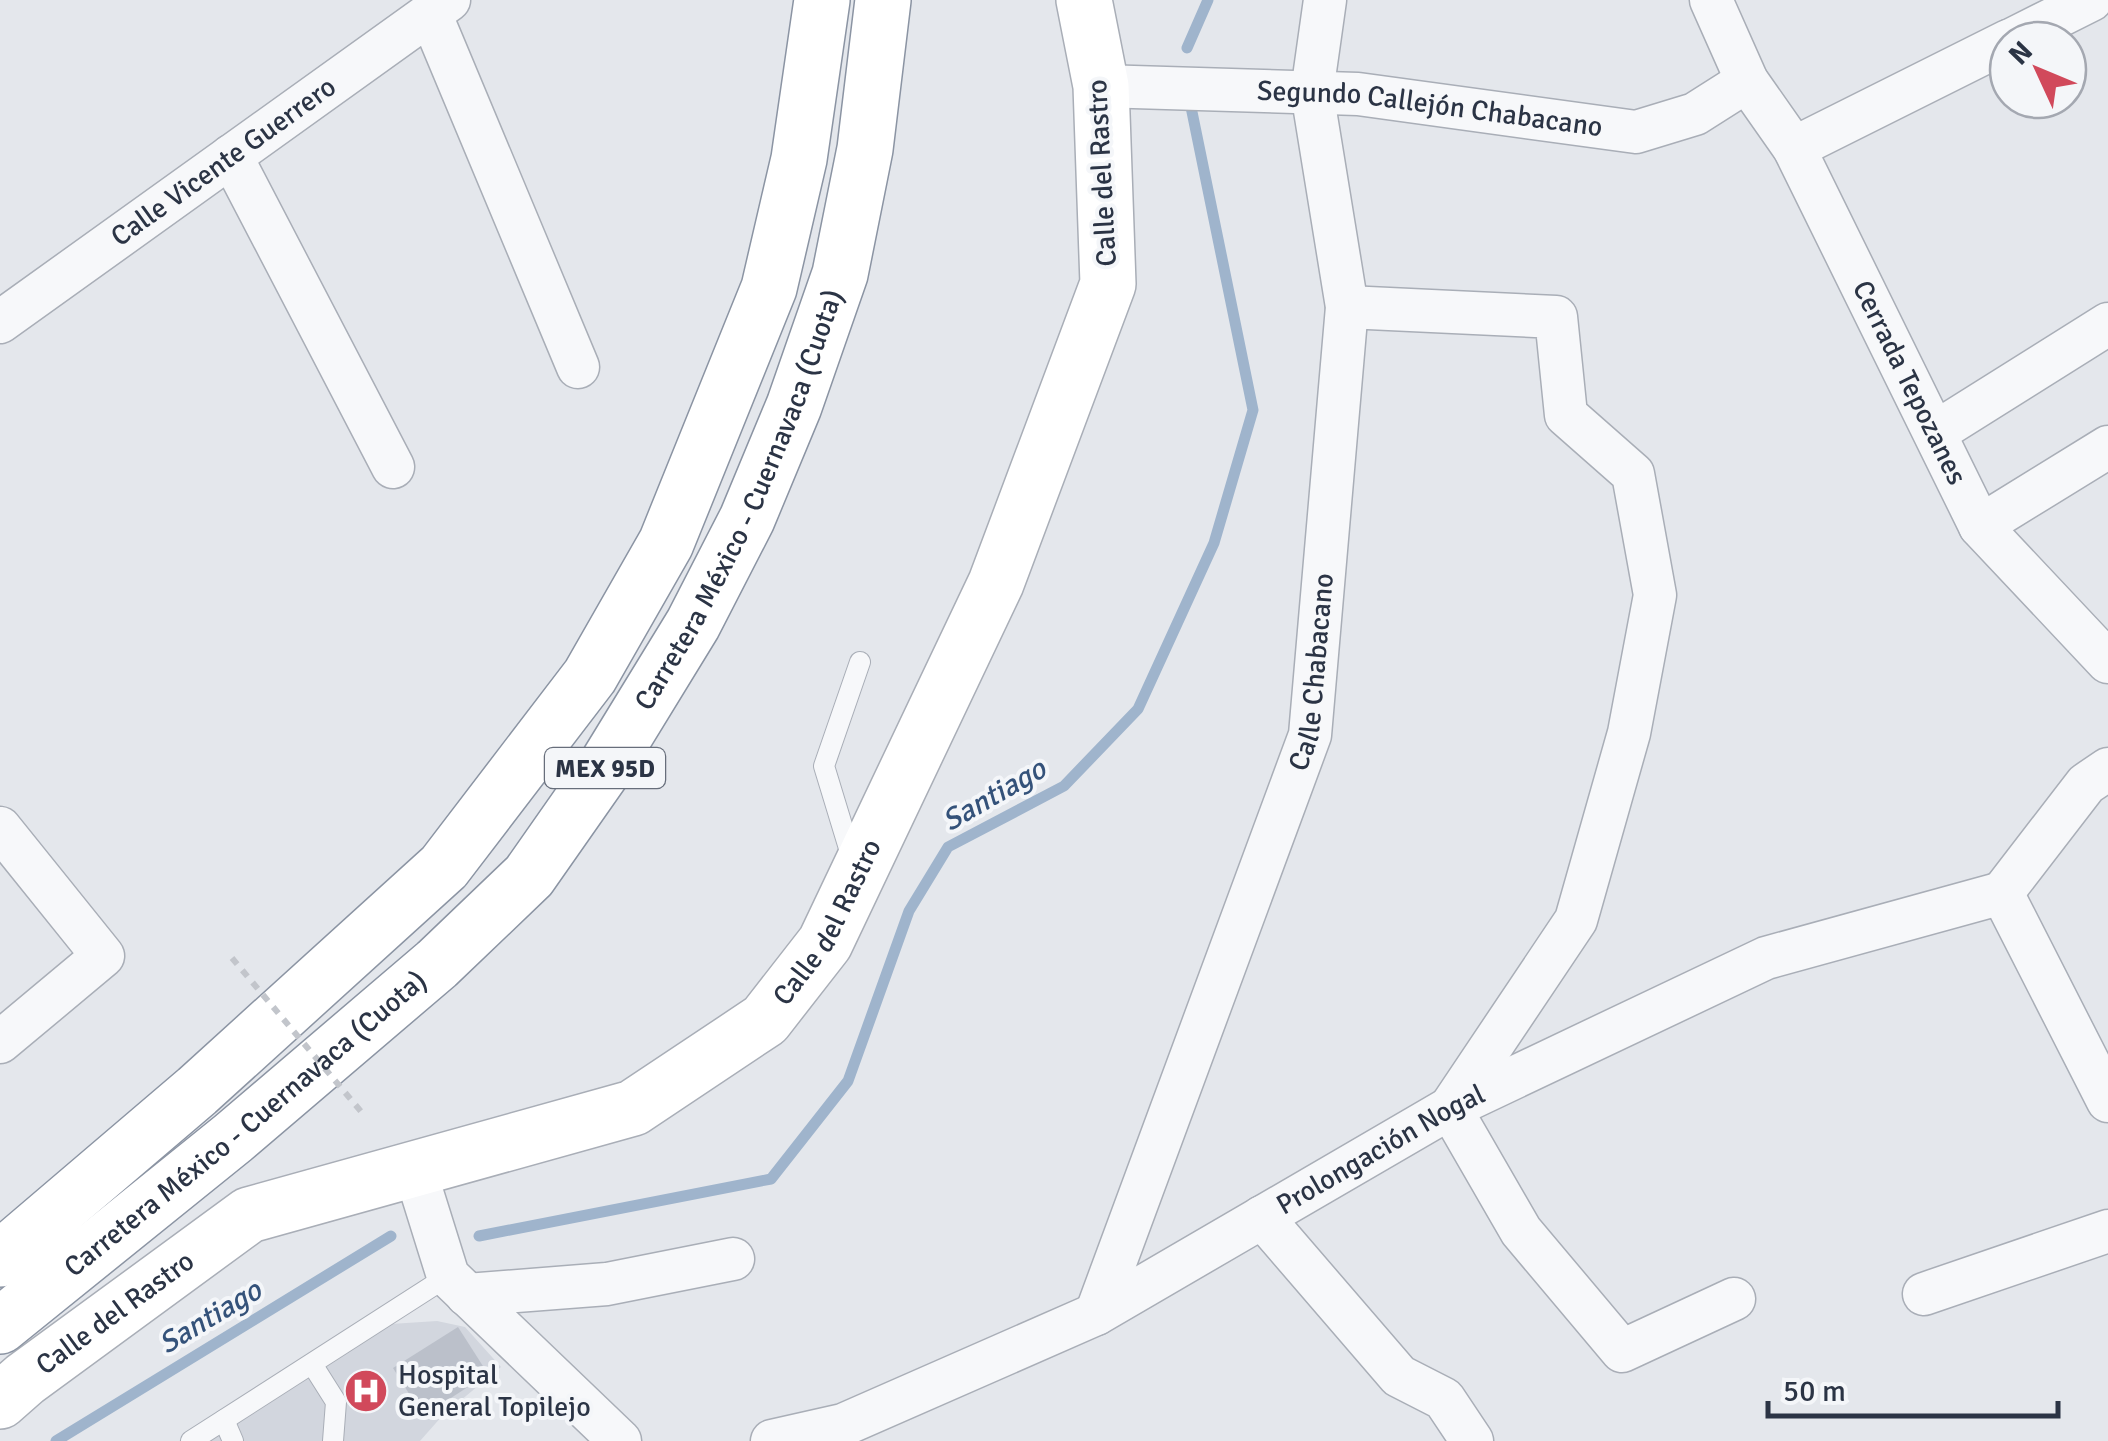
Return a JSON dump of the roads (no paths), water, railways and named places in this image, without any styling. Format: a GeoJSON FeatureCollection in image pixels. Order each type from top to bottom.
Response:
{"type":"FeatureCollection","features":[{"type":"Feature","properties":{"kind":"main road","name":"Carretera México - Cuernavaca (Cuota)"},"geometry":{"type":"LineString","coordinates":[[0,1260],[197,1091],[444,867],[590,676],[666,543],[769,288],[799,159],[822,0]]}},
{"type":"Feature","properties":{"kind":"main road","name":"Carretera México - Cuernavaca (Cuota)"},"geometry":{"type":"LineString","coordinates":[[0,1326],[233,1138],[437,964],[529,876],[606,766],[702,607],[747,519],[794,406],[840,274],[865,149],[883,0]]}},
{"type":"Feature","properties":{"kind":"main road","name":"Calle del Rastro"},"geometry":{"type":"LineString","coordinates":[[0,1401],[249,1215],[634,1108],[765,1020],[825,943],[996,583],[1108,284],[1101,86],[1084,0]]}},
{"type":"Feature","properties":{"kind":"street","name":"Calle Chabacano"},"geometry":{"type":"LineString","coordinates":[[1096,1314],[1310,735],[1347,307],[1312,92],[1324,0]]}},
{"type":"Feature","properties":{"kind":"street","name":"Cerrada Tepozanes"},"geometry":{"type":"LineString","coordinates":[[1712,0],[1747,82],[1794,148],[1980,526],[2108,662]]}},
{"type":"Feature","properties":{"kind":"street"},"geometry":{"type":"LineString","coordinates":[[2051,20],[2091,0]]}},
{"type":"Feature","properties":{"kind":"street"},"geometry":{"type":"LineString","coordinates":[[439,7],[578,367]]}},
{"type":"Feature","properties":{"kind":"street","name":"Calle Vicente Guerrero"},"geometry":{"type":"LineString","coordinates":[[0,322],[439,7]]}},
{"type":"Feature","properties":{"kind":"street"},"geometry":{"type":"LineString","coordinates":[[1794,148],[1988,51]]}},
{"type":"Feature","properties":{"kind":"street","name":"Segundo Callejón Chabacano"},"geometry":{"type":"LineString","coordinates":[[1101,86],[1358,94],[1636,132],[1695,114],[1747,82]]}},
{"type":"Feature","properties":{"kind":"street"},"geometry":{"type":"LineString","coordinates":[[231,156],[393,468]]}},
{"type":"Feature","properties":{"kind":"street"},"geometry":{"type":"LineString","coordinates":[[1347,307],[1556,317],[1566,415],[1633,474],[1655,595],[1629,734],[1576,920],[1450,1108],[1520,1231],[1622,1351],[1734,1299]]}},
{"type":"Feature","properties":{"kind":"street"},"geometry":{"type":"LineString","coordinates":[[1936,432],[2108,324]]}},
{"type":"Feature","properties":{"kind":"street"},"geometry":{"type":"LineString","coordinates":[[1980,526],[2108,447]]}},
{"type":"Feature","properties":{"kind":"street"},"geometry":{"type":"LineString","coordinates":[[2108,768],[2086,784],[2002,893],[2108,1101]]}},
{"type":"Feature","properties":{"kind":"street"},"geometry":{"type":"LineString","coordinates":[[0,828],[104,956],[0,1042]]}},
{"type":"Feature","properties":{"kind":"street","name":"Prolongación Nogal"},"geometry":{"type":"LineString","coordinates":[[772,1441],[843,1425],[1096,1314],[1450,1108],[1766,958],[2002,893]]}},
{"type":"Feature","properties":{"kind":"street"},"geometry":{"type":"LineString","coordinates":[[414,1167],[458,1286],[620,1441]]}},
{"type":"Feature","properties":{"kind":"street"},"geometry":{"type":"LineString","coordinates":[[1262,1217],[1400,1376],[1444,1399],[1472,1441]]}},
{"type":"Feature","properties":{"kind":"street"},"geometry":{"type":"LineString","coordinates":[[1924,1294],[2108,1231]]}},
{"type":"Feature","properties":{"kind":"street"},"geometry":{"type":"LineString","coordinates":[[458,1286],[607,1284],[733,1258]]}},
{"type":"Feature","properties":{"kind":"lane"},"geometry":{"type":"LineString","coordinates":[[858,874],[824,766],[860,662]]}},
{"type":"Feature","properties":{"kind":"lane"},"geometry":{"type":"LineString","coordinates":[[191,1441],[312,1364],[458,1286]]}},
{"type":"Feature","properties":{"kind":"lane"},"geometry":{"type":"LineString","coordinates":[[312,1364],[336,1402],[333,1441]]}},
{"type":"Feature","properties":{"kind":"lane"},"geometry":{"type":"LineString","coordinates":[[224,1420],[233,1441]]}},
{"type":"Feature","properties":{"kind":"waterway","name":"Santiago"},"geometry":{"type":"LineString","coordinates":[[1187,48],[1208,0]]}},
{"type":"Feature","properties":{"kind":"waterway","name":"Santiago"},"geometry":{"type":"LineString","coordinates":[[479,1236],[771,1179],[848,1081],[909,911],[948,847],[1064,786],[1138,709],[1214,543],[1253,410],[1191,107]]}},
{"type":"Feature","properties":{"kind":"waterway","name":"Santiago"},"geometry":{"type":"LineString","coordinates":[[56,1441],[391,1236]]}},
{"type":"Feature","properties":{"kind":"place","name":"Hospital General Topilejo"},"geometry":{"type":"Point","coordinates":[366,1391]}}]}
